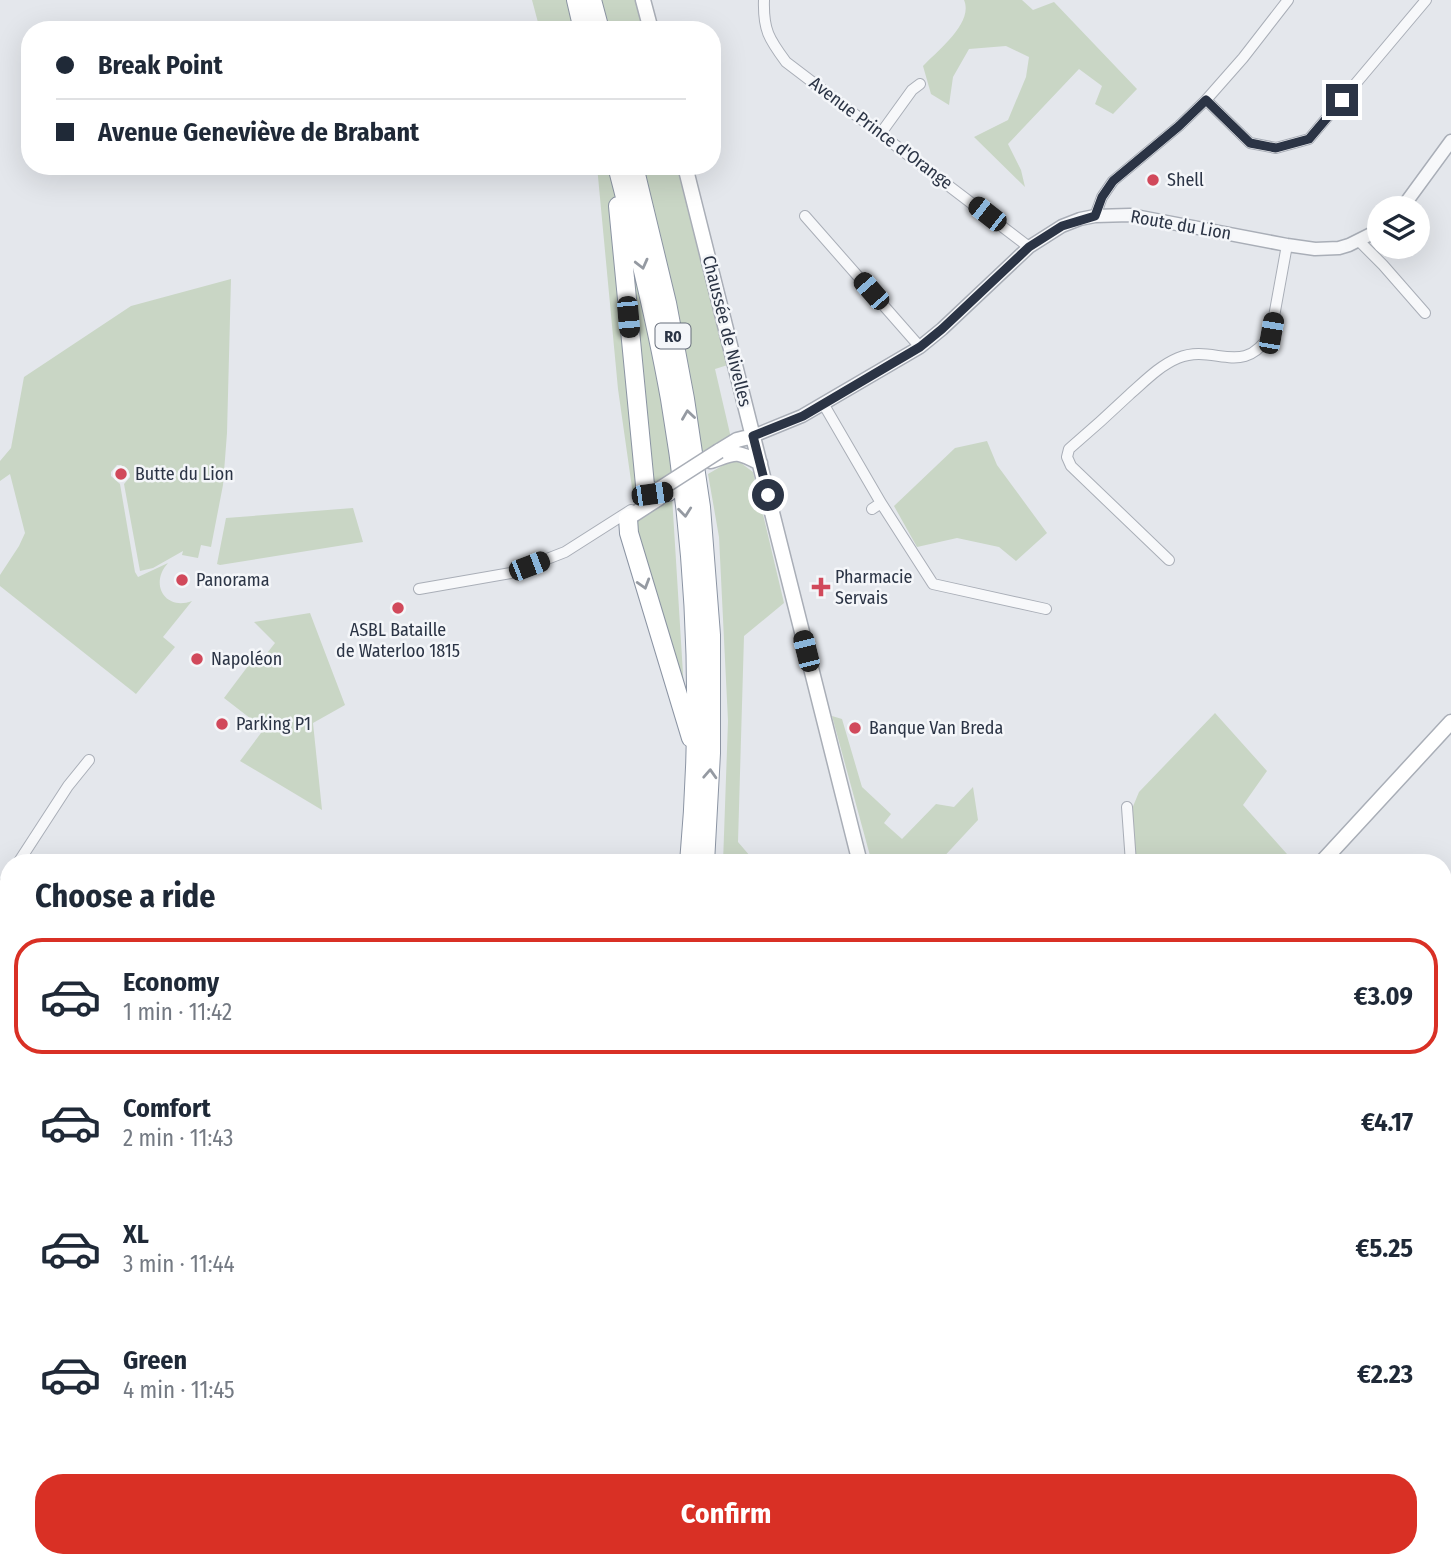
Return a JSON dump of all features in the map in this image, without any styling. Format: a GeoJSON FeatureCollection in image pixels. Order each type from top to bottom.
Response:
{"type":"FeatureCollection","features":[{"type":"Feature","properties":{"kind":"highway"},"geometry":{"type":"LineString","coordinates":[[576,0],[581,21]]}},
{"type":"Feature","properties":{"kind":"highway"},"geometry":{"type":"LineString","coordinates":[[592,0],[598,21]]}},
{"type":"Feature","properties":{"kind":"highway"},"geometry":{"type":"LineString","coordinates":[[623,175],[618,209],[640,447],[645,485],[660,495]]}},
{"type":"Feature","properties":{"kind":"highway","name":"R0"},"geometry":{"type":"LineString","coordinates":[[625,175],[670,401],[685,508],[695,634],[695,752],[690,854]]}},
{"type":"Feature","properties":{"kind":"highway","name":"R0"},"geometry":{"type":"LineString","coordinates":[[626,175],[667,303],[701,507],[711,635],[711,753],[706,854]]}},
{"type":"Feature","properties":{"kind":"highway"},"geometry":{"type":"LineString","coordinates":[[629,514],[629,533],[695,752]]}},
{"type":"Feature","properties":{"kind":"highway"},"geometry":{"type":"LineString","coordinates":[[707,842],[712,854]]}},
{"type":"Feature","properties":{"kind":"main road"},"geometry":{"type":"LineString","coordinates":[[643,0],[649,21]]}},
{"type":"Feature","properties":{"kind":"main road","name":"Chaussée de Nivelles"},"geometry":{"type":"LineString","coordinates":[[687,175],[858,854]]}},
{"type":"Feature","properties":{"kind":"main road","name":"Route du Lion"},"geometry":{"type":"LineString","coordinates":[[629,514],[693,476],[737,440],[753,436]]}},
{"type":"Feature","properties":{"kind":"main road","name":"Route du Lion"},"geometry":{"type":"LineString","coordinates":[[717,455],[737,453],[760,463]]}},
{"type":"Feature","properties":{"kind":"main road"},"geometry":{"type":"LineString","coordinates":[[1329,854],[1451,722]]}},
{"type":"Feature","properties":{"kind":"street","name":"Avenue Prince d'Orange"},"geometry":{"type":"LineString","coordinates":[[764,0],[763,17],[769,38],[786,62],[1029,247]]}},
{"type":"Feature","properties":{"kind":"street"},"geometry":{"type":"LineString","coordinates":[[1095,216],[1102,197],[1113,181],[1206,100],[1288,0]]}},
{"type":"Feature","properties":{"kind":"street"},"geometry":{"type":"LineString","coordinates":[[1206,100],[1250,143],[1276,148],[1309,139],[1426,0]]}},
{"type":"Feature","properties":{"kind":"street"},"geometry":{"type":"LineString","coordinates":[[881,133],[912,90],[920,84]]}},
{"type":"Feature","properties":{"kind":"street"},"geometry":{"type":"LineString","coordinates":[[1411,196],[1451,141]]}},
{"type":"Feature","properties":{"kind":"street","name":"Route du Lion"},"geometry":{"type":"LineString","coordinates":[[753,436],[824,405],[920,347],[1029,247],[1062,226],[1095,216],[1130,215],[1315,249],[1339,248],[1367,237]]}},
{"type":"Feature","properties":{"kind":"street"},"geometry":{"type":"LineString","coordinates":[[805,216],[920,347]]}},
{"type":"Feature","properties":{"kind":"street"},"geometry":{"type":"LineString","coordinates":[[1359,241],[1424,313]]}},
{"type":"Feature","properties":{"kind":"street"},"geometry":{"type":"LineString","coordinates":[[1169,559],[1071,466],[1067,457],[1069,449],[1156,372],[1178,358],[1202,354],[1246,357],[1265,343],[1271,333],[1287,245]]}},
{"type":"Feature","properties":{"kind":"street"},"geometry":{"type":"LineString","coordinates":[[824,405],[876,506],[933,584],[1046,609]]}},
{"type":"Feature","properties":{"kind":"street","name":"Route du Lion"},"geometry":{"type":"LineString","coordinates":[[419,589],[511,573],[565,552],[629,514]]}},
{"type":"Feature","properties":{"kind":"street"},"geometry":{"type":"LineString","coordinates":[[24,854],[68,786],[89,760]]}},
{"type":"Feature","properties":{"kind":"street"},"geometry":{"type":"LineString","coordinates":[[1127,807],[1130,854]]}},
{"type":"Feature","properties":{"kind":"green space"},"geometry":{"type":"Polygon","coordinates":[[[532,0],[641,0],[647,21],[538,21],[532,0]]]}},
{"type":"Feature","properties":{"kind":"green space"},"geometry":{"type":"Polygon","coordinates":[[[964,0],[1022,0],[1033,10],[1054,2],[1137,89],[1113,114],[1095,104],[1102,86],[1079,69],[1008,144],[1021,170],[1025,187],[974,137],[1008,120],[1026,77],[1029,57],[1006,46],[969,49],[953,77],[949,105],[931,94],[923,66],[959,27],[966,9],[964,0]]]}},
{"type":"Feature","properties":{"kind":"green space"},"geometry":{"type":"Polygon","coordinates":[[[598,175],[683,175],[731,364],[715,369],[731,438],[634,502],[618,389],[598,175]]]}},
{"type":"Feature","properties":{"kind":"green space"},"geometry":{"type":"Polygon","coordinates":[[[231,279],[227,433],[223,485],[211,547],[201,545],[198,558],[182,555],[183,551],[153,568],[140,571],[124,484],[130,474],[121,465],[117,465],[111,472],[111,476],[120,484],[138,577],[168,563],[160,579],[163,594],[174,602],[192,601],[163,637],[175,647],[136,694],[0,586],[0,575],[25,533],[10,474],[0,481],[0,461],[11,448],[24,377],[131,306],[231,279]]]}},
{"type":"Feature","properties":{"kind":"green space"},"geometry":{"type":"Polygon","coordinates":[[[987,441],[997,465],[1047,533],[1016,561],[999,547],[957,538],[917,547],[894,506],[955,448],[987,441]]]}},
{"type":"Feature","properties":{"kind":"green space"},"geometry":{"type":"Polygon","coordinates":[[[732,460],[753,472],[784,603],[744,636],[738,842],[748,854],[723,854],[728,721],[719,537],[708,474],[732,460]]]}},
{"type":"Feature","properties":{"kind":"green space"},"geometry":{"type":"Polygon","coordinates":[[[672,496],[685,706],[631,522],[672,496]]]}},
{"type":"Feature","properties":{"kind":"green space"},"geometry":{"type":"Polygon","coordinates":[[[353,508],[363,542],[217,564],[226,518],[353,508]]]}},
{"type":"Feature","properties":{"kind":"green space"},"geometry":{"type":"Polygon","coordinates":[[[310,613],[345,705],[313,723],[322,810],[240,761],[264,729],[224,698],[254,658],[260,662],[275,643],[254,622],[310,613]]]}},
{"type":"Feature","properties":{"kind":"green space"},"geometry":{"type":"Polygon","coordinates":[[[1215,713],[1267,771],[1243,805],[1287,854],[1134,854],[1129,816],[1139,792],[1215,713]]]}},
{"type":"Feature","properties":{"kind":"green space"},"geometry":{"type":"Polygon","coordinates":[[[832,716],[842,719],[862,787],[891,814],[884,823],[902,839],[936,804],[954,807],[973,787],[978,820],[946,854],[870,854],[832,716]]]}},
{"type":"Feature","properties":{"kind":"place","name":"Shell"},"geometry":{"type":"Point","coordinates":[1153,180]}},
{"type":"Feature","properties":{"kind":"place","name":"Butte du Lion"},"geometry":{"type":"Point","coordinates":[121,474]}},
{"type":"Feature","properties":{"kind":"place","name":"Panorama"},"geometry":{"type":"Point","coordinates":[182,580]}},
{"type":"Feature","properties":{"kind":"place","name":"Pharmacie Servais"},"geometry":{"type":"Point","coordinates":[821,587]}},
{"type":"Feature","properties":{"kind":"place","name":"ASBL Bataille de Waterloo 1815"},"geometry":{"type":"Point","coordinates":[398,608]}},
{"type":"Feature","properties":{"kind":"place","name":"Napoléon"},"geometry":{"type":"Point","coordinates":[197,659]}},
{"type":"Feature","properties":{"kind":"place","name":"Parking P1"},"geometry":{"type":"Point","coordinates":[222,724]}},
{"type":"Feature","properties":{"kind":"place","name":"Banque Van Breda"},"geometry":{"type":"Point","coordinates":[855,728]}},
{"type":"Feature","properties":{"kind":"route"},"geometry":{"type":"LineString","coordinates":[[768,495],[753,436],[824,405],[920,347],[1029,247],[1062,226],[1095,216],[1106,188],[1206,100],[1250,143],[1276,148],[1309,139],[1342,100]]}}]}
